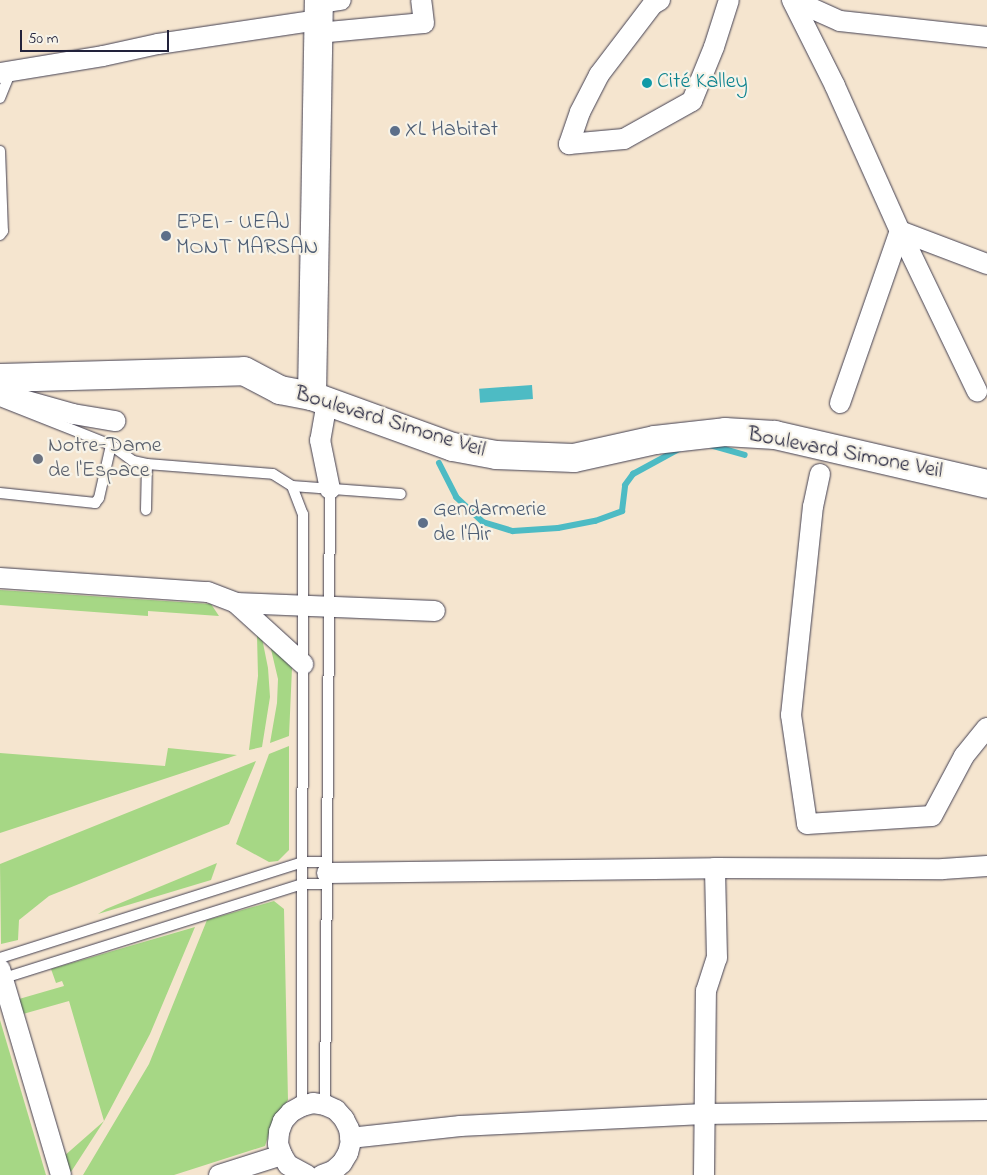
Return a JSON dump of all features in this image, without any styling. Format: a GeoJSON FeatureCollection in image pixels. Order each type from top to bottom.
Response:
{"type":"FeatureCollection","features":[{"type":"Feature","properties":{"kind":"main road"},"geometry":{"type":"LineString","coordinates":[[319,399],[311,335],[323,11]]}},
{"type":"Feature","properties":{"kind":"main road","name":"Boulevard Simone Veil"},"geometry":{"type":"LineString","coordinates":[[0,378],[244,371],[280,390],[319,399],[453,447],[496,455],[574,458],[655,440],[726,432],[775,435],[987,484]]}},
{"type":"Feature","properties":{"kind":"street"},"geometry":{"type":"LineString","coordinates":[[5,72],[103,56],[323,11],[424,23],[421,0]]}},
{"type":"Feature","properties":{"kind":"street"},"geometry":{"type":"LineString","coordinates":[[660,0],[653,4],[599,75],[580,112],[569,144],[624,139],[692,101],[714,47],[729,0]]}},
{"type":"Feature","properties":{"kind":"street"},"geometry":{"type":"LineString","coordinates":[[793,0],[840,21],[987,37]]}},
{"type":"Feature","properties":{"kind":"street"},"geometry":{"type":"LineString","coordinates":[[793,0],[977,391]]}},
{"type":"Feature","properties":{"kind":"street"},"geometry":{"type":"LineString","coordinates":[[900,230],[987,264]]}},
{"type":"Feature","properties":{"kind":"street"},"geometry":{"type":"LineString","coordinates":[[840,403],[900,230]]}},
{"type":"Feature","properties":{"kind":"street"},"geometry":{"type":"LineString","coordinates":[[0,388],[14,397],[66,412],[114,421]]}},
{"type":"Feature","properties":{"kind":"street"},"geometry":{"type":"LineString","coordinates":[[319,399],[320,440],[330,489]]}},
{"type":"Feature","properties":{"kind":"street"},"geometry":{"type":"LineString","coordinates":[[820,474],[813,506],[791,715],[807,824],[932,816],[964,756],[987,728]]}},
{"type":"Feature","properties":{"kind":"street"},"geometry":{"type":"LineString","coordinates":[[0,578],[208,592],[236,603],[435,610]]}},
{"type":"Feature","properties":{"kind":"street"},"geometry":{"type":"LineString","coordinates":[[236,603],[303,664]]}},
{"type":"Feature","properties":{"kind":"street"},"geometry":{"type":"LineString","coordinates":[[327,873],[715,868],[943,869],[987,866]]}},
{"type":"Feature","properties":{"kind":"street"},"geometry":{"type":"LineString","coordinates":[[704,1175],[706,991],[718,958],[715,868]]}},
{"type":"Feature","properties":{"kind":"street"},"geometry":{"type":"LineString","coordinates":[[1,976],[61,1175]]}},
{"type":"Feature","properties":{"kind":"street"},"geometry":{"type":"LineString","coordinates":[[307,1175],[288,1165],[278,1144],[279,1132],[291,1112],[313,1103],[325,1105],[336,1110],[344,1119],[350,1138],[348,1153],[342,1163],[333,1171],[322,1175]]}},
{"type":"Feature","properties":{"kind":"street"},"geometry":{"type":"LineString","coordinates":[[350,1138],[460,1126],[704,1114],[987,1110]]}},
{"type":"Feature","properties":{"kind":"street"},"geometry":{"type":"LineString","coordinates":[[219,1175],[282,1155]]}},
{"type":"Feature","properties":{"kind":"lane"},"geometry":{"type":"LineString","coordinates":[[0,98],[5,72]]}},
{"type":"Feature","properties":{"kind":"lane"},"geometry":{"type":"LineString","coordinates":[[0,152],[3,231],[0,235]]}},
{"type":"Feature","properties":{"kind":"lane"},"geometry":{"type":"LineString","coordinates":[[0,401],[111,445],[133,461],[147,464],[273,474],[292,486],[401,494]]}},
{"type":"Feature","properties":{"kind":"lane"},"geometry":{"type":"LineString","coordinates":[[0,493],[95,503],[99,498],[111,445]]}},
{"type":"Feature","properties":{"kind":"lane"},"geometry":{"type":"LineString","coordinates":[[146,510],[147,464]]}},
{"type":"Feature","properties":{"kind":"lane"},"geometry":{"type":"LineString","coordinates":[[292,486],[304,514],[302,1106]]}},
{"type":"Feature","properties":{"kind":"lane"},"geometry":{"type":"LineString","coordinates":[[325,1105],[330,489]]}},
{"type":"Feature","properties":{"kind":"lane"},"geometry":{"type":"LineString","coordinates":[[0,958],[302,862],[327,873]]}},
{"type":"Feature","properties":{"kind":"lane"},"geometry":{"type":"LineString","coordinates":[[1,976],[302,884],[327,873]]}},
{"type":"Feature","properties":{"kind":"green space"},"geometry":{"type":"Polygon","coordinates":[[[0,590],[211,604],[219,616],[148,611],[148,616],[0,605],[0,590]]]}},
{"type":"Feature","properties":{"kind":"green space"},"geometry":{"type":"Polygon","coordinates":[[[257,636],[262,638],[268,668],[270,697],[262,747],[249,750],[258,676],[257,636]]]}},
{"type":"Feature","properties":{"kind":"green space"},"geometry":{"type":"Polygon","coordinates":[[[270,645],[292,668],[289,736],[270,743],[277,703],[278,679],[270,645]]]}},
{"type":"Feature","properties":{"kind":"green space"},"geometry":{"type":"Polygon","coordinates":[[[289,746],[289,850],[278,861],[269,862],[236,844],[269,754],[289,746]]]}},
{"type":"Feature","properties":{"kind":"green space"},"geometry":{"type":"Polygon","coordinates":[[[168,748],[237,755],[0,833],[0,753],[165,766],[168,748]]]}},
{"type":"Feature","properties":{"kind":"green space"},"geometry":{"type":"Polygon","coordinates":[[[256,761],[229,824],[49,896],[19,920],[18,940],[1,944],[0,864],[256,761]]]}},
{"type":"Feature","properties":{"kind":"green space"},"geometry":{"type":"Polygon","coordinates":[[[217,863],[211,880],[98,914],[106,909],[217,863]]]}},
{"type":"Feature","properties":{"kind":"green space"},"geometry":{"type":"Polygon","coordinates":[[[274,901],[284,909],[288,1100],[272,1124],[265,1146],[174,1175],[83,1175],[149,1064],[207,920],[274,901]]]}},
{"type":"Feature","properties":{"kind":"green space"},"geometry":{"type":"Polygon","coordinates":[[[195,927],[150,1034],[104,1121],[69,1001],[23,1014],[19,999],[64,986],[62,981],[56,983],[51,969],[195,927]]]}},
{"type":"Feature","properties":{"kind":"green space"},"geometry":{"type":"Polygon","coordinates":[[[0,1020],[46,1175],[0,1175],[0,1020]]]}},
{"type":"Feature","properties":{"kind":"green space"},"geometry":{"type":"Polygon","coordinates":[[[104,1121],[69,1175],[63,1157],[104,1121]]]}},
{"type":"Feature","properties":{"kind":"water"},"geometry":{"type":"Polygon","coordinates":[[[532,385],[533,399],[480,403],[479,389],[532,385]]]}},
{"type":"Feature","properties":{"kind":"waterway"},"geometry":{"type":"LineString","coordinates":[[710,445],[745,455]]}},
{"type":"Feature","properties":{"kind":"waterway"},"geometry":{"type":"LineString","coordinates":[[439,463],[456,497],[483,522],[513,531],[558,528],[595,521],[622,511],[625,485],[633,474],[679,449]]}},
{"type":"Feature","properties":{"kind":"place","name":"Cité Kalley"},"geometry":{"type":"Point","coordinates":[647,83]}},
{"type":"Feature","properties":{"kind":"place","name":"XL Habitat"},"geometry":{"type":"Point","coordinates":[395,131]}},
{"type":"Feature","properties":{"kind":"place","name":"EPEI - UEAJ MONT MARSAN"},"geometry":{"type":"Point","coordinates":[166,236]}},
{"type":"Feature","properties":{"kind":"place","name":"Notre-Dame de l'Espace"},"geometry":{"type":"Point","coordinates":[38,459]}},
{"type":"Feature","properties":{"kind":"place","name":"Gendarmerie de l'Air"},"geometry":{"type":"Point","coordinates":[423,523]}}]}
